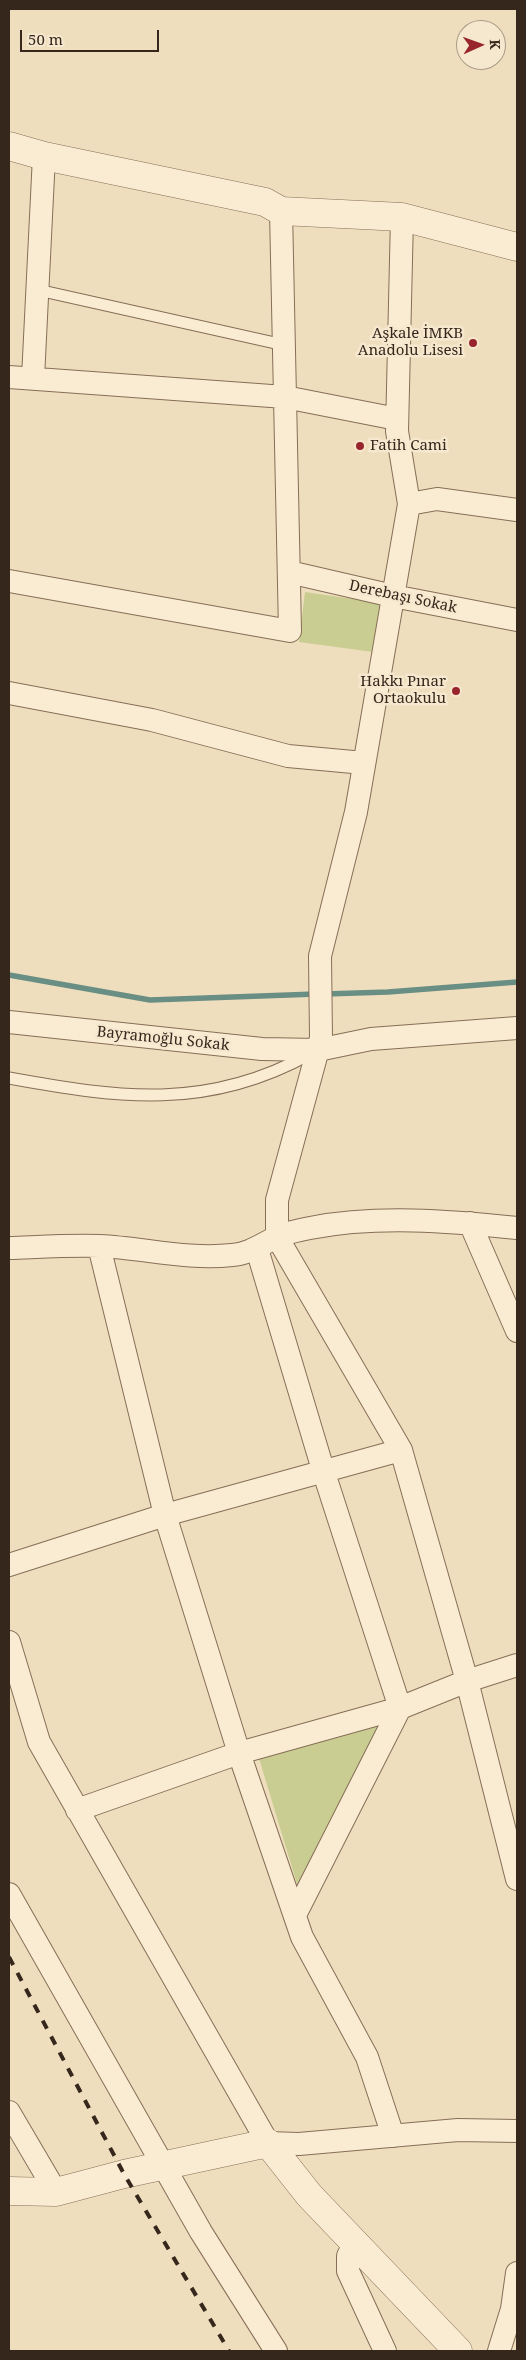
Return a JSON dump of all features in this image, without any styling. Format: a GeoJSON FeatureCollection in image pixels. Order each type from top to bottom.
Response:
{"type":"FeatureCollection","features":[{"type":"Feature","properties":{"kind":"street"},"geometry":{"type":"LineString","coordinates":[[9,146],[44,156],[265,202],[281,211],[402,218],[517,247]]}},
{"type":"Feature","properties":{"kind":"street"},"geometry":{"type":"LineString","coordinates":[[33,378],[44,156]]}},
{"type":"Feature","properties":{"kind":"street"},"geometry":{"type":"LineString","coordinates":[[9,581],[290,631],[281,211]]}},
{"type":"Feature","properties":{"kind":"street"},"geometry":{"type":"LineString","coordinates":[[402,218],[397,431],[409,504],[356,812],[320,956],[320,1044],[276,1200],[278,1237],[401,1450],[467,1681],[517,1879]]}},
{"type":"Feature","properties":{"kind":"street"},"geometry":{"type":"LineString","coordinates":[[9,377],[285,397],[398,419]]}},
{"type":"Feature","properties":{"kind":"street"},"geometry":{"type":"LineString","coordinates":[[409,504],[438,498],[517,510]]}},
{"type":"Feature","properties":{"kind":"street","name":"Derebaşı Sokak"},"geometry":{"type":"LineString","coordinates":[[289,572],[393,596],[517,620]]}},
{"type":"Feature","properties":{"kind":"street"},"geometry":{"type":"LineString","coordinates":[[9,693],[152,720],[288,756],[364,764]]}},
{"type":"Feature","properties":{"kind":"street","name":"Bayramoğlu Sokak"},"geometry":{"type":"LineString","coordinates":[[9,1022],[262,1049],[517,1028]]}},
{"type":"Feature","properties":{"kind":"street"},"geometry":{"type":"LineString","coordinates":[[9,1248],[99,1246],[212,1256],[234,1256],[257,1249],[278,1237],[308,1228],[343,1222],[380,1220],[517,1228]]}},
{"type":"Feature","properties":{"kind":"street"},"geometry":{"type":"LineString","coordinates":[[470,1224],[517,1331]]}},
{"type":"Feature","properties":{"kind":"street"},"geometry":{"type":"LineString","coordinates":[[99,1246],[165,1515],[239,1753],[302,1937],[367,2057],[392,2136]]}},
{"type":"Feature","properties":{"kind":"street"},"geometry":{"type":"LineString","coordinates":[[257,1249],[324,1472],[400,1708],[295,1915]]}},
{"type":"Feature","properties":{"kind":"street"},"geometry":{"type":"LineString","coordinates":[[9,1565],[165,1515],[401,1450]]}},
{"type":"Feature","properties":{"kind":"street"},"geometry":{"type":"LineString","coordinates":[[9,1642],[39,1742],[268,2143],[309,2195],[458,2351]]}},
{"type":"Feature","properties":{"kind":"street"},"geometry":{"type":"LineString","coordinates":[[77,1810],[239,1753],[400,1708],[467,1681],[517,1665]]}},
{"type":"Feature","properties":{"kind":"street"},"geometry":{"type":"LineString","coordinates":[[9,1894],[202,2232],[276,2351]]}},
{"type":"Feature","properties":{"kind":"street"},"geometry":{"type":"LineString","coordinates":[[9,2112],[56,2192]]}},
{"type":"Feature","properties":{"kind":"street"},"geometry":{"type":"LineString","coordinates":[[9,2191],[56,2192],[164,2165],[268,2143],[299,2144],[458,2130],[517,2132]]}},
{"type":"Feature","properties":{"kind":"street"},"geometry":{"type":"LineString","coordinates":[[355,2242],[348,2256],[348,2271],[385,2351]]}},
{"type":"Feature","properties":{"kind":"street"},"geometry":{"type":"LineString","coordinates":[[499,2351],[512,2309],[517,2272]]}},
{"type":"Feature","properties":{"kind":"lane"},"geometry":{"type":"LineString","coordinates":[[38,290],[284,346]]}},
{"type":"Feature","properties":{"kind":"lane"},"geometry":{"type":"LineString","coordinates":[[9,1078],[136,1095],[183,1094],[228,1088],[249,1082],[270,1074],[320,1044]]}},
{"type":"Feature","properties":{"kind":"green space"},"geometry":{"type":"Polygon","coordinates":[[[305,592],[380,603],[373,652],[299,642],[305,592]]]}},
{"type":"Feature","properties":{"kind":"green space"},"geometry":{"type":"Polygon","coordinates":[[[379,1721],[384,1727],[305,1883],[297,1884],[258,1755],[379,1721]]]}},
{"type":"Feature","properties":{"kind":"waterway"},"geometry":{"type":"LineString","coordinates":[[9,975],[150,1000],[316,994]]}},
{"type":"Feature","properties":{"kind":"waterway"},"geometry":{"type":"LineString","coordinates":[[325,994],[388,992],[517,982]]}},
{"type":"Feature","properties":{"kind":"railway"},"geometry":{"type":"LineString","coordinates":[[9,1957],[124,2174],[229,2351]]}},
{"type":"Feature","properties":{"kind":"place","name":"Aşkale İMKB Anadolu Lisesi"},"geometry":{"type":"Point","coordinates":[473,343]}},
{"type":"Feature","properties":{"kind":"place","name":"Fatih Cami"},"geometry":{"type":"Point","coordinates":[360,446]}},
{"type":"Feature","properties":{"kind":"place","name":"Hakkı Pınar Ortaokulu"},"geometry":{"type":"Point","coordinates":[456,691]}}]}
